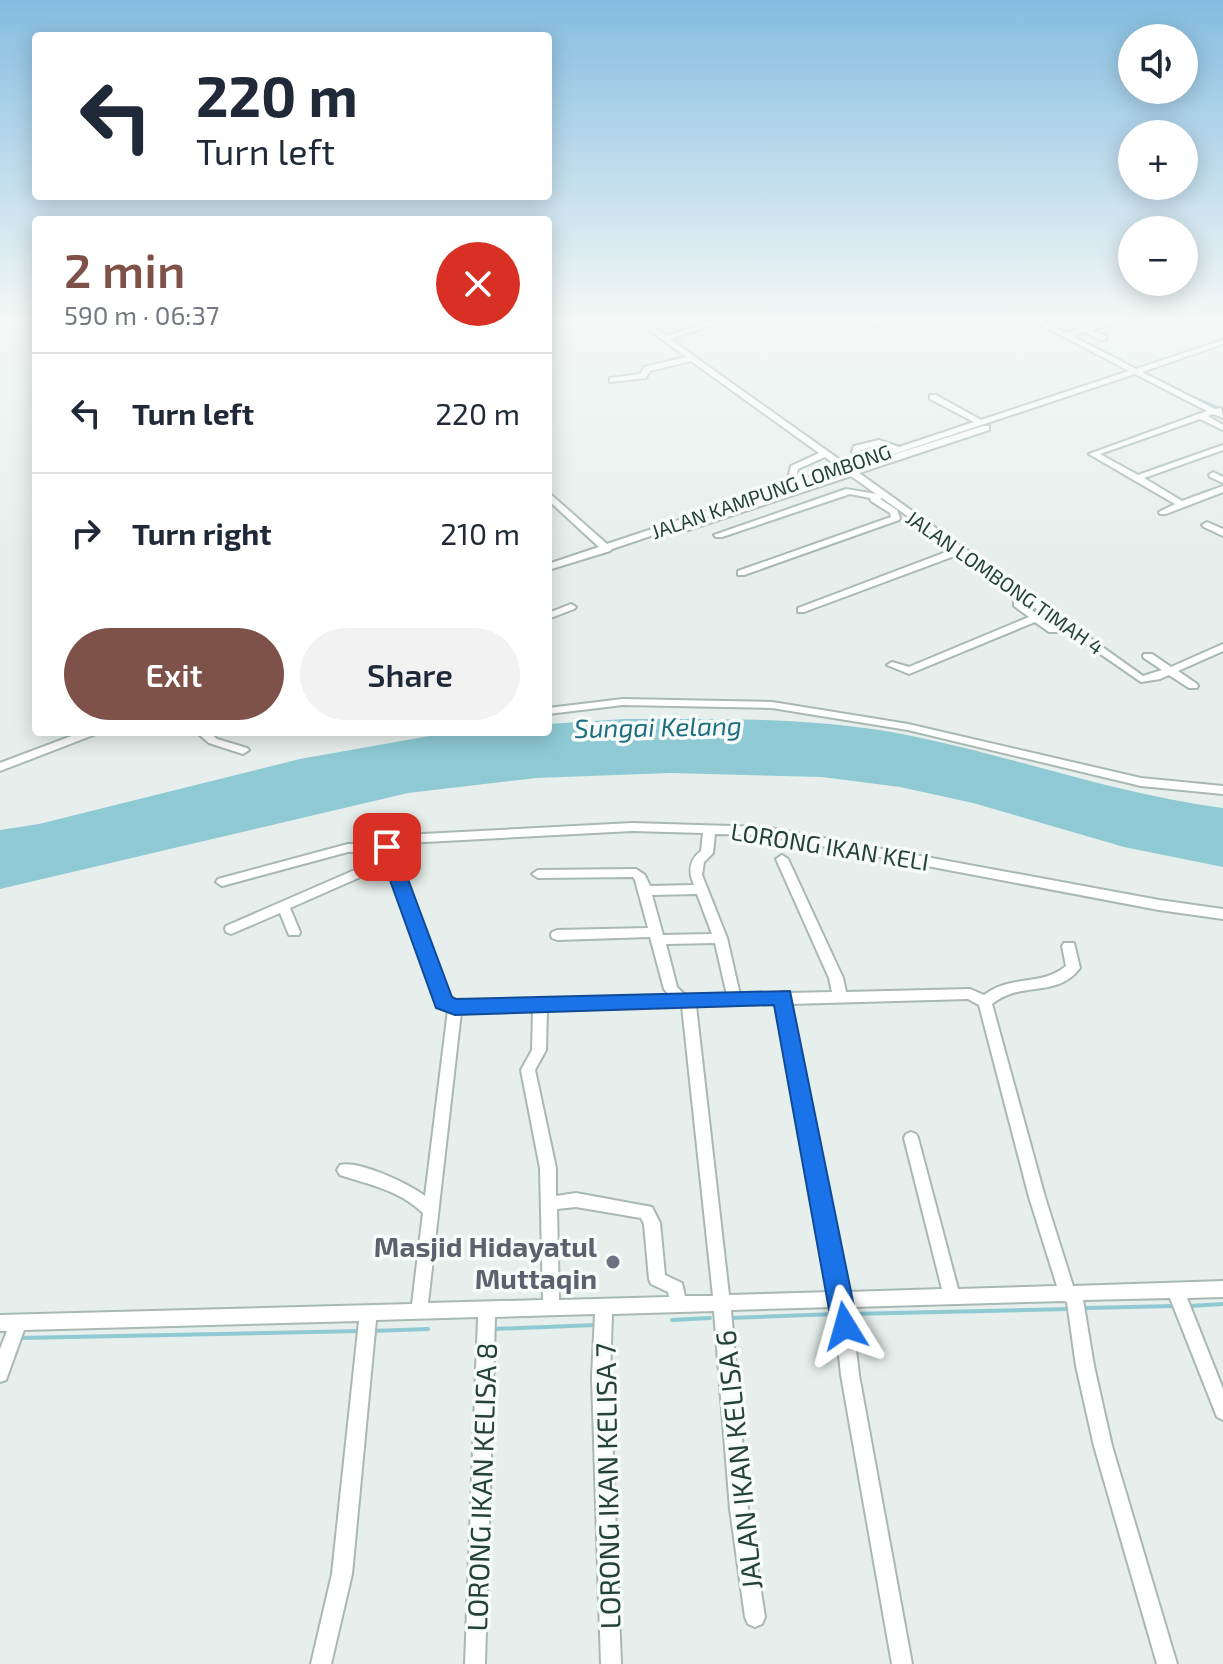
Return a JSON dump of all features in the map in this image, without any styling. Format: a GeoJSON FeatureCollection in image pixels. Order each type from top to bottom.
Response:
{"type":"FeatureCollection","features":[{"type":"Feature","properties":{"kind":"street","name":"JALAN LOMBONG TIMAH 4"},"geometry":{"type":"LineString","coordinates":[[742,394],[844,466],[879,497],[958,551],[1042,616],[1141,679],[1171,671]]}},
{"type":"Feature","properties":{"kind":"street","name":"JALAN KAMPUNG LOMBONG"},"geometry":{"type":"LineString","coordinates":[[608,549],[800,480],[1065,394]]}},
{"type":"Feature","properties":{"kind":"street","name":"JALAN KAMPUNG LOMBONG"},"geometry":{"type":"LineString","coordinates":[[552,568],[1091,394]]}},
{"type":"Feature","properties":{"kind":"street"},"geometry":{"type":"LineString","coordinates":[[1181,394],[1220,412]]}},
{"type":"Feature","properties":{"kind":"street"},"geometry":{"type":"LineString","coordinates":[[933,397],[979,422]]}},
{"type":"Feature","properties":{"kind":"street"},"geometry":{"type":"LineString","coordinates":[[1182,505],[1093,454],[1220,412]]}},
{"type":"Feature","properties":{"kind":"street"},"geometry":{"type":"LineString","coordinates":[[1201,416],[1223,428]]}},
{"type":"Feature","properties":{"kind":"street"},"geometry":{"type":"LineString","coordinates":[[1137,478],[1223,447]]}},
{"type":"Feature","properties":{"kind":"street"},"geometry":{"type":"LineString","coordinates":[[800,480],[793,475],[794,468],[826,453]]}},
{"type":"Feature","properties":{"kind":"street"},"geometry":{"type":"LineString","coordinates":[[1213,475],[1223,480]]}},
{"type":"Feature","properties":{"kind":"street"},"geometry":{"type":"LineString","coordinates":[[1163,512],[1223,489]]}},
{"type":"Feature","properties":{"kind":"street"},"geometry":{"type":"LineString","coordinates":[[719,535],[849,491],[879,497],[894,512],[896,518],[741,573]]}},
{"type":"Feature","properties":{"kind":"street"},"geometry":{"type":"LineString","coordinates":[[552,499],[608,549]]}},
{"type":"Feature","properties":{"kind":"street"},"geometry":{"type":"LineString","coordinates":[[1207,525],[1223,533]]}},
{"type":"Feature","properties":{"kind":"street"},"geometry":{"type":"LineString","coordinates":[[801,610],[958,551]]}},
{"type":"Feature","properties":{"kind":"street"},"geometry":{"type":"LineString","coordinates":[[1017,604],[1042,616],[1053,630]]}},
{"type":"Feature","properties":{"kind":"street"},"geometry":{"type":"LineString","coordinates":[[552,614],[571,607]]}},
{"type":"Feature","properties":{"kind":"street"},"geometry":{"type":"LineString","coordinates":[[892,665],[909,671],[1042,616]]}},
{"type":"Feature","properties":{"kind":"street"},"geometry":{"type":"LineString","coordinates":[[1171,671],[1223,647]]}},
{"type":"Feature","properties":{"kind":"street"},"geometry":{"type":"LineString","coordinates":[[1148,656],[1193,686]]}},
{"type":"Feature","properties":{"kind":"street"},"geometry":{"type":"LineString","coordinates":[[552,711],[623,702],[772,705],[908,727],[1141,782],[1223,790]]}},
{"type":"Feature","properties":{"kind":"street"},"geometry":{"type":"LineString","coordinates":[[0,767],[81,736]]}},
{"type":"Feature","properties":{"kind":"street"},"geometry":{"type":"LineString","coordinates":[[207,736],[213,741],[243,750]]}},
{"type":"Feature","properties":{"kind":"street","name":"LORONG IKAN KELI"},"geometry":{"type":"LineString","coordinates":[[222,882],[348,848],[387,847],[404,839],[632,827],[709,828],[764,831],[1159,905],[1223,914]]}},
{"type":"Feature","properties":{"kind":"street"},"geometry":{"type":"LineString","coordinates":[[709,828],[707,853],[698,860],[696,875],[720,938],[734,998]]}},
{"type":"Feature","properties":{"kind":"street"},"geometry":{"type":"LineString","coordinates":[[387,847],[443,1002],[455,1007],[970,994],[985,1002],[1037,1197],[1071,1295],[1103,1446],[1167,1664]]}},
{"type":"Feature","properties":{"kind":"street"},"geometry":{"type":"LineString","coordinates":[[782,859],[840,996]]}},
{"type":"Feature","properties":{"kind":"street"},"geometry":{"type":"LineString","coordinates":[[231,929],[374,868],[393,868]]}},
{"type":"Feature","properties":{"kind":"street"},"geometry":{"type":"LineString","coordinates":[[538,874],[630,872],[641,878],[671,989],[685,1000]]}},
{"type":"Feature","properties":{"kind":"street"},"geometry":{"type":"LineString","coordinates":[[643,891],[701,889]]}},
{"type":"Feature","properties":{"kind":"street"},"geometry":{"type":"LineString","coordinates":[[283,906],[294,932]]}},
{"type":"Feature","properties":{"kind":"street"},"geometry":{"type":"LineString","coordinates":[[557,935],[720,938]]}},
{"type":"Feature","properties":{"kind":"street"},"geometry":{"type":"LineString","coordinates":[[985,1002],[1008,984],[1058,981],[1073,968],[1069,946]]}},
{"type":"Feature","properties":{"kind":"street"},"geometry":{"type":"LineString","coordinates":[[782,997],[842,1301],[850,1375],[902,1664]]}},
{"type":"Feature","properties":{"kind":"street","name":"JALAN IKAN KELISA 6"},"geometry":{"type":"LineString","coordinates":[[685,1000],[722,1303],[739,1509],[755,1617]]}},
{"type":"Feature","properties":{"kind":"street"},"geometry":{"type":"LineString","coordinates":[[540,1005],[539,1050],[529,1062],[528,1070],[548,1168],[551,1308]]}},
{"type":"Feature","properties":{"kind":"street"},"geometry":{"type":"LineString","coordinates":[[419,1312],[455,1007]]}},
{"type":"Feature","properties":{"kind":"street"},"geometry":{"type":"LineString","coordinates":[[911,1138],[952,1298]]}},
{"type":"Feature","properties":{"kind":"street"},"geometry":{"type":"LineString","coordinates":[[345,1170],[384,1180],[416,1194],[432,1212]]}},
{"type":"Feature","properties":{"kind":"street"},"geometry":{"type":"LineString","coordinates":[[550,1203],[576,1200],[646,1212],[652,1223],[656,1276],[676,1288],[678,1303]]}},
{"type":"Feature","properties":{"kind":"street"},"geometry":{"type":"LineString","coordinates":[[0,1374],[11,1330],[367,1327],[419,1312],[1223,1289]]}},
{"type":"Feature","properties":{"kind":"street"},"geometry":{"type":"LineString","coordinates":[[1176,1291],[1223,1411]]}},
{"type":"Feature","properties":{"kind":"street","name":"LORONG IKAN KELISA 7"},"geometry":{"type":"LineString","coordinates":[[604,1307],[601,1377],[611,1664]]}},
{"type":"Feature","properties":{"kind":"street","name":"LORONG IKAN KELISA 8"},"geometry":{"type":"LineString","coordinates":[[475,1664],[487,1310]]}},
{"type":"Feature","properties":{"kind":"street"},"geometry":{"type":"LineString","coordinates":[[321,1664],[342,1574],[367,1327]]}},
{"type":"Feature","properties":{"kind":"water","name":"Sungai Kelang"},"geometry":{"type":"Polygon","coordinates":[[[625,719],[784,721],[847,726],[922,738],[1136,792],[1223,808],[1223,867],[1124,847],[973,803],[900,787],[822,777],[670,773],[536,778],[408,793],[0,889],[0,830],[39,824],[300,759],[429,736],[552,736],[552,724],[625,719]]]}},
{"type":"Feature","properties":{"kind":"waterway"},"geometry":{"type":"LineString","coordinates":[[1192,396],[1217,407]]}},
{"type":"Feature","properties":{"kind":"waterway"},"geometry":{"type":"LineString","coordinates":[[1190,1306],[1223,1304]]}},
{"type":"Feature","properties":{"kind":"waterway"},"geometry":{"type":"LineString","coordinates":[[1087,1308],[1175,1306]]}},
{"type":"Feature","properties":{"kind":"waterway"},"geometry":{"type":"LineString","coordinates":[[849,1314],[1069,1309]]}},
{"type":"Feature","properties":{"kind":"waterway"},"geometry":{"type":"LineString","coordinates":[[730,1318],[835,1314]]}},
{"type":"Feature","properties":{"kind":"waterway"},"geometry":{"type":"LineString","coordinates":[[672,1320],[710,1318]]}},
{"type":"Feature","properties":{"kind":"waterway"},"geometry":{"type":"LineString","coordinates":[[494,1329],[596,1325]]}},
{"type":"Feature","properties":{"kind":"waterway"},"geometry":{"type":"LineString","coordinates":[[372,1331],[428,1329]]}},
{"type":"Feature","properties":{"kind":"waterway"},"geometry":{"type":"LineString","coordinates":[[20,1338],[360,1331]]}},
{"type":"Feature","properties":{"kind":"place","name":"Masjid Hidayatul Muttaqin"},"geometry":{"type":"Point","coordinates":[613,1262]}},
{"type":"Feature","properties":{"kind":"route"},"geometry":{"type":"LineString","coordinates":[[387,847],[443,1002],[455,1007],[782,997],[845,1326]]}}]}
